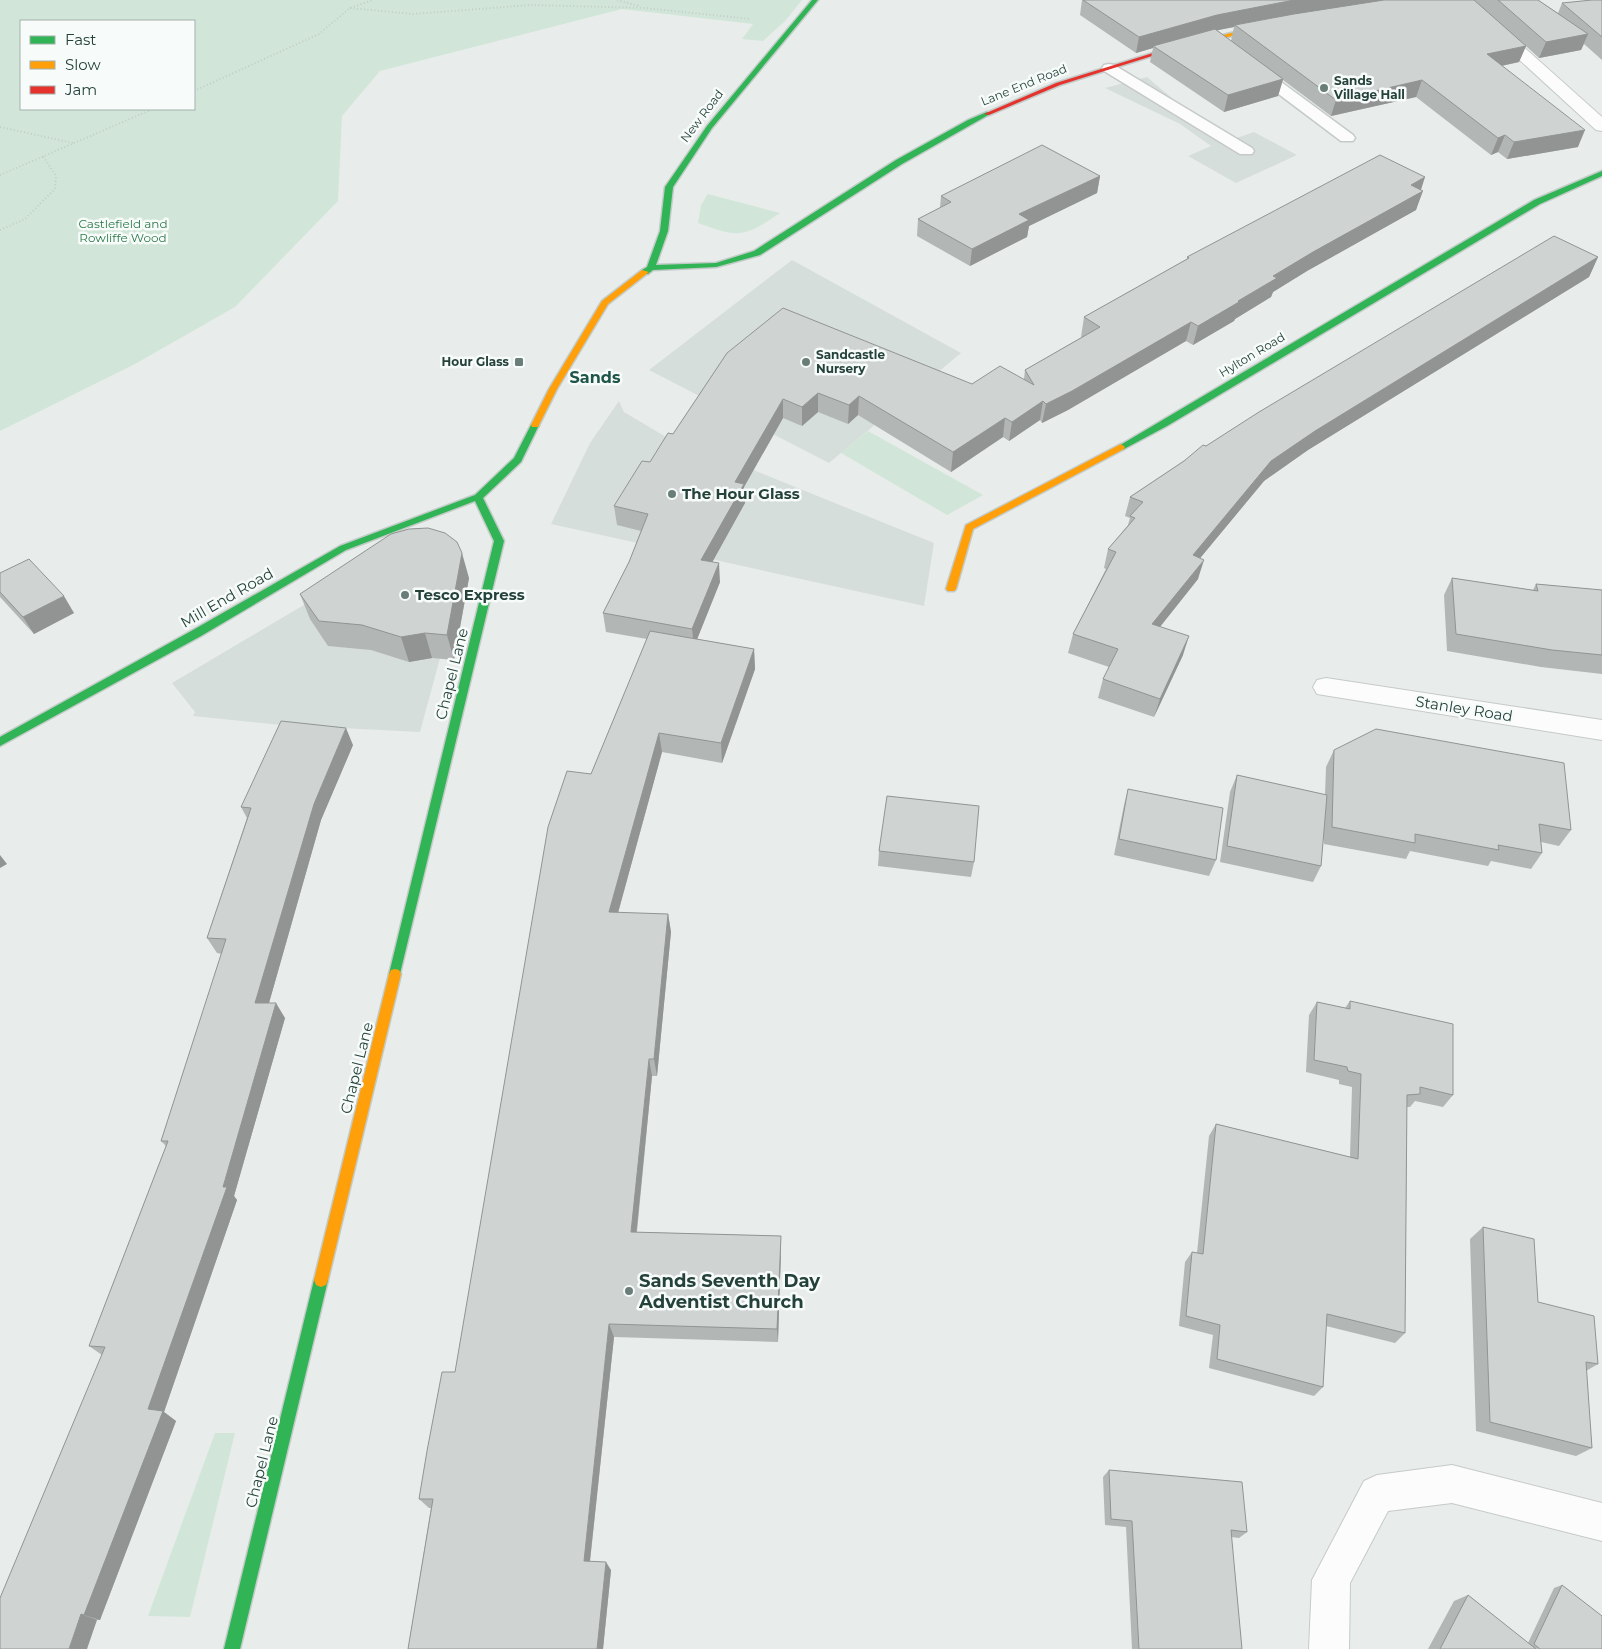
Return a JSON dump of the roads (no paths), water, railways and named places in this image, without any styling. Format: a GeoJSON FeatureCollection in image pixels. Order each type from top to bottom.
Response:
{"type":"FeatureCollection","features":[{"type":"Feature","properties":{"kind":"main road","name":"New Road"},"geometry":{"type":"LineString","coordinates":[[651,268],[664,231],[669,187],[709,127],[815,0]]}},
{"type":"Feature","properties":{"kind":"main road","name":"Lane End Road"},"geometry":{"type":"LineString","coordinates":[[651,268],[716,265],[757,253],[899,162],[970,121],[1058,84],[1109,68],[1214,38],[1280,24]]}},
{"type":"Feature","properties":{"kind":"main road","name":"Hylton Road"},"geometry":{"type":"LineString","coordinates":[[951,589],[969,527],[1164,424],[1537,202],[1602,173]]}},
{"type":"Feature","properties":{"kind":"main road"},"geometry":{"type":"LineString","coordinates":[[478,497],[518,460],[553,389],[606,303],[651,268]]}},
{"type":"Feature","properties":{"kind":"main road","name":"Mill End Road"},"geometry":{"type":"LineString","coordinates":[[0,742],[197,633],[343,548],[478,497]]}},
{"type":"Feature","properties":{"kind":"main road","name":"Chapel Lane"},"geometry":{"type":"LineString","coordinates":[[232,1649],[486,604],[499,541],[478,497]]}},
{"type":"Feature","properties":{"kind":"street"},"geometry":{"type":"LineString","coordinates":[[1462,0],[1602,126]]}},
{"type":"Feature","properties":{"kind":"street","name":"Stanley Road"},"geometry":{"type":"LineString","coordinates":[[1326,688],[1602,730]]}},
{"type":"Feature","properties":{"kind":"street"},"geometry":{"type":"LineString","coordinates":[[1329,1649],[1330,1580],[1377,1494],[1452,1484],[1602,1522]]}},
{"type":"Feature","properties":{"kind":"lane"},"geometry":{"type":"LineString","coordinates":[[1214,38],[1229,50]]}},
{"type":"Feature","properties":{"kind":"lane"},"geometry":{"type":"LineString","coordinates":[[1244,61],[1347,138]]}},
{"type":"Feature","properties":{"kind":"lane"},"geometry":{"type":"LineString","coordinates":[[1109,68],[1246,150]]}},
{"type":"Feature","properties":{"kind":"place","name":"Sands Village Hall"},"geometry":{"type":"Point","coordinates":[1324,88]}},
{"type":"Feature","properties":{"kind":"place","name":"Hour Glass"},"geometry":{"type":"Point","coordinates":[519,362]}},
{"type":"Feature","properties":{"kind":"place","name":"Sandcastle Nursery"},"geometry":{"type":"Point","coordinates":[806,362]}},
{"type":"Feature","properties":{"kind":"place","name":"The Hour Glass"},"geometry":{"type":"Point","coordinates":[672,494]}},
{"type":"Feature","properties":{"kind":"place","name":"Tesco Express"},"geometry":{"type":"Point","coordinates":[405,595]}},
{"type":"Feature","properties":{"kind":"place","name":"Sands Seventh Day Adventist Church"},"geometry":{"type":"Point","coordinates":[629,1291]}},
{"type":"Feature","properties":{"kind":"district","name":"Sands"},"geometry":{"type":"Point","coordinates":[595,377]}},
{"type":"Feature","properties":{"kind":"park label","name":"Castlefield and Rowliffe Wood"},"geometry":{"type":"Point","coordinates":[123,231]}}]}
